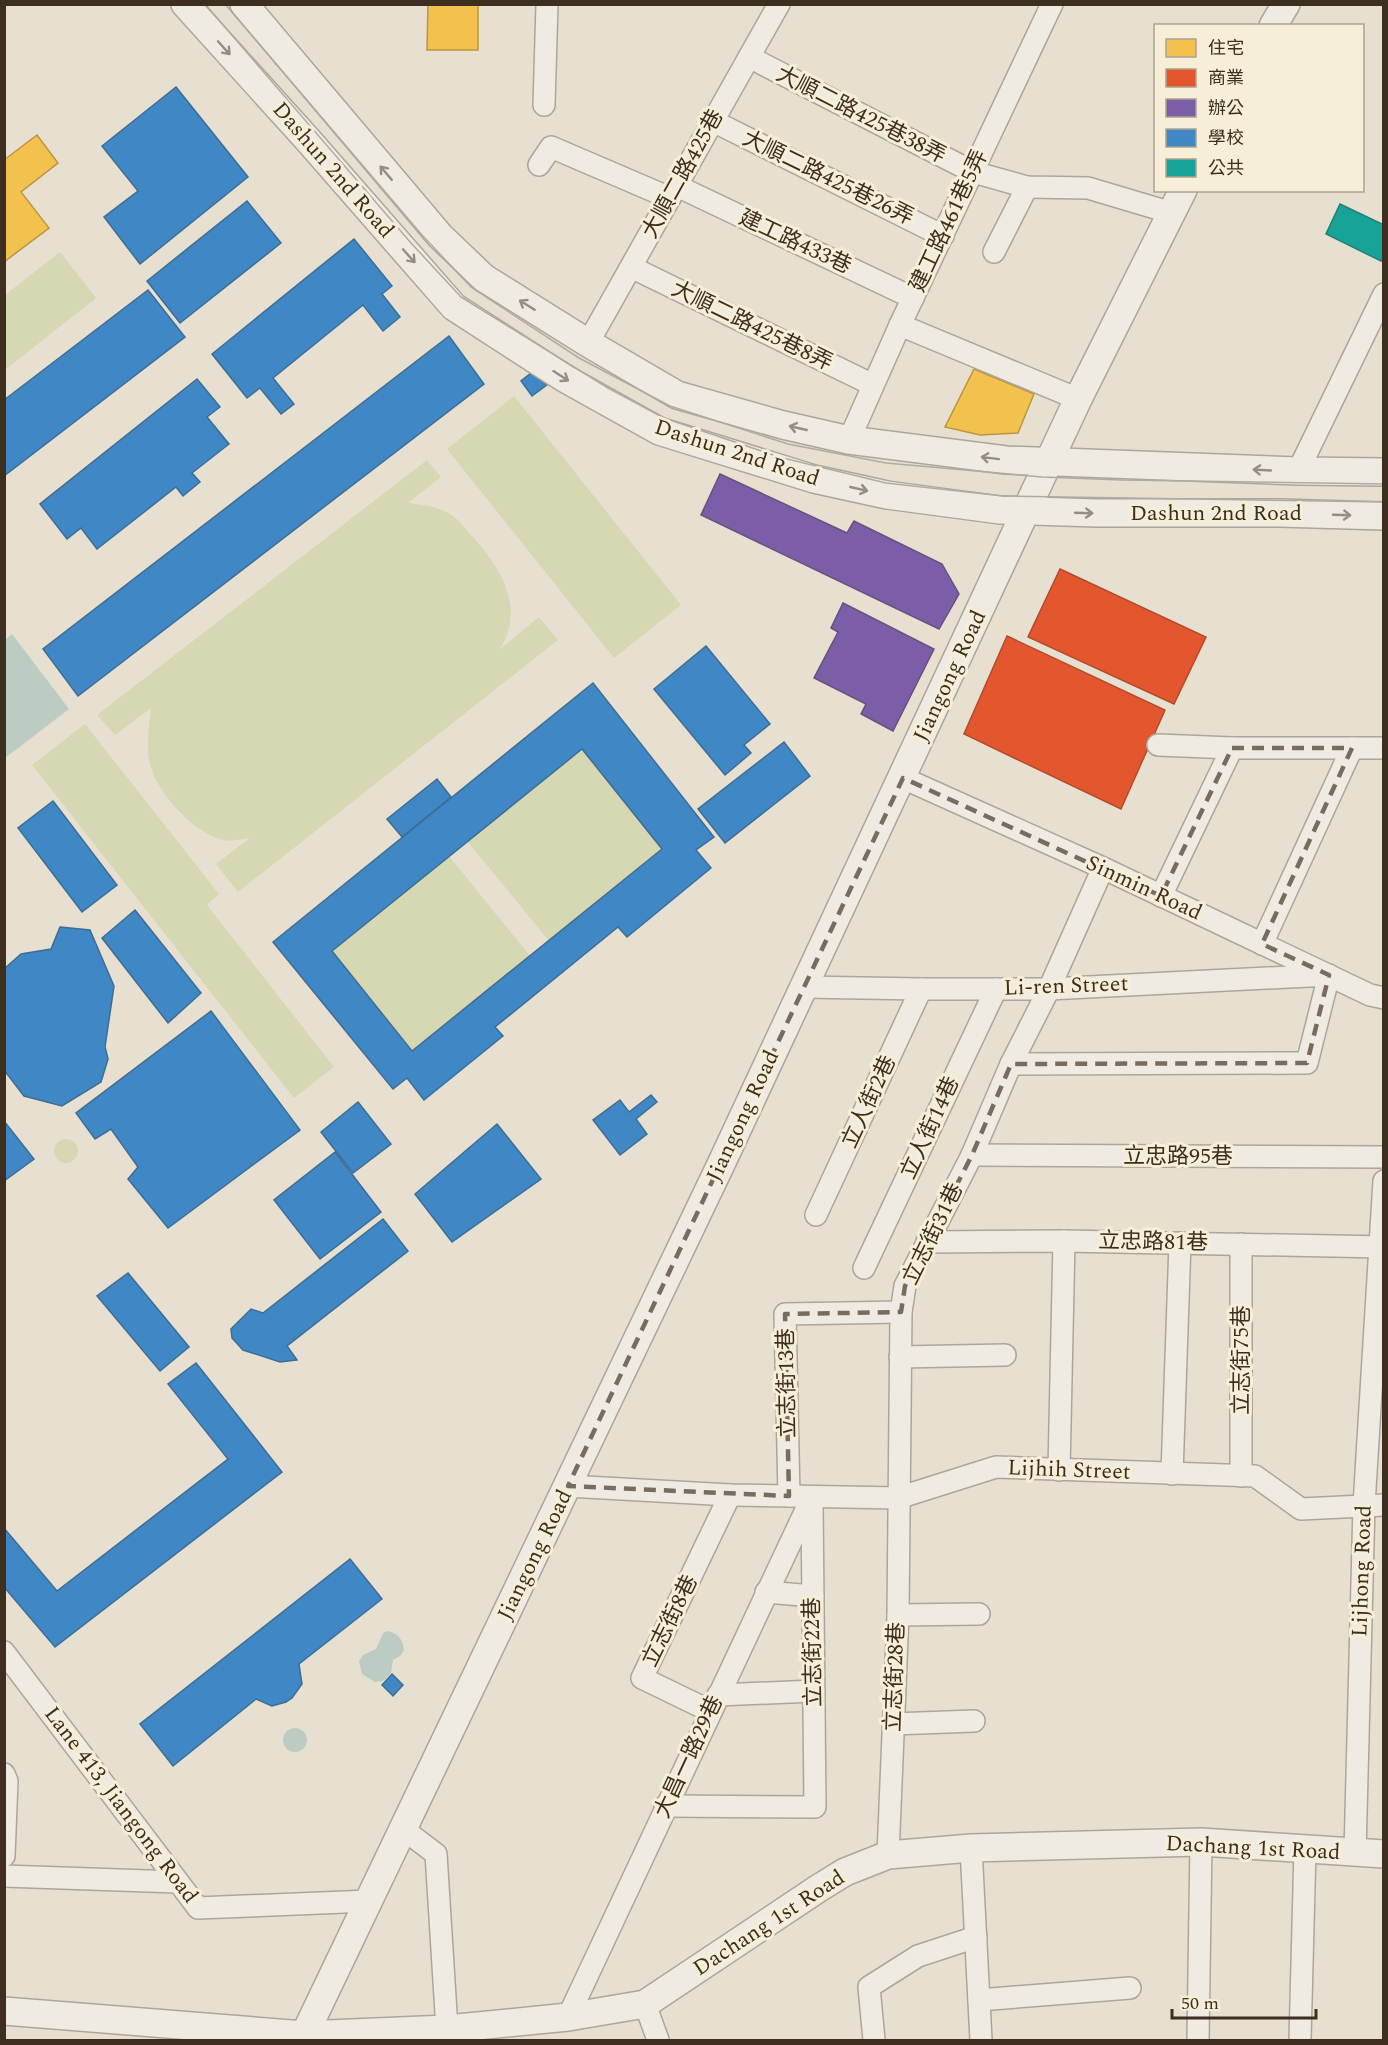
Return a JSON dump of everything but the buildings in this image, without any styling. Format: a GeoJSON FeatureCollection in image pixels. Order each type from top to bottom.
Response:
{"type":"FeatureCollection","features":[{"type":"Feature","properties":{"kind":"street","name":"Dashun 2nd Road"},"geometry":{"type":"LineString","coordinates":[[185,4],[454,307],[564,378],[659,431],[814,479],[887,495],[1000,510],[1383,516]]}},
{"type":"Feature","properties":{"kind":"street","name":"Dashun 2nd Road"},"geometry":{"type":"LineString","coordinates":[[244,4],[440,236],[484,278],[677,395],[849,440],[1006,460],[1383,472]]}},
{"type":"Feature","properties":{"kind":"street"},"geometry":{"type":"LineString","coordinates":[[544,105],[547,4]]}},
{"type":"Feature","properties":{"kind":"street","name":"大順二路425巷"},"geometry":{"type":"LineString","coordinates":[[588,343],[779,4]]}},
{"type":"Feature","properties":{"kind":"street","name":"建工路461巷5弄"},"geometry":{"type":"LineString","coordinates":[[849,440],[900,325],[1052,4]]}},
{"type":"Feature","properties":{"kind":"street"},"geometry":{"type":"LineString","coordinates":[[1274,24],[1286,4]]}},
{"type":"Feature","properties":{"kind":"street","name":"大順二路425巷38弄"},"geometry":{"type":"LineString","coordinates":[[749,57],[973,172],[1027,187],[1088,188],[1178,202]]}},
{"type":"Feature","properties":{"kind":"street","name":"大順二路425巷26弄"},"geometry":{"type":"LineString","coordinates":[[713,121],[943,236]]}},
{"type":"Feature","properties":{"kind":"street","name":"建工路433巷"},"geometry":{"type":"LineString","coordinates":[[539,165],[551,147],[673,192],[913,298]]}},
{"type":"Feature","properties":{"kind":"street"},"geometry":{"type":"LineString","coordinates":[[994,252],[1027,187]]}},
{"type":"Feature","properties":{"kind":"street","name":"Jiangong Road"},"geometry":{"type":"LineString","coordinates":[[303,2038],[568,1486],[903,778],[1078,399],[1178,202]]}},
{"type":"Feature","properties":{"kind":"street","name":"大順二路425巷8弄"},"geometry":{"type":"LineString","coordinates":[[632,267],[873,385]]}},
{"type":"Feature","properties":{"kind":"street"},"geometry":{"type":"LineString","coordinates":[[1298,471],[1383,294]]}},
{"type":"Feature","properties":{"kind":"street"},"geometry":{"type":"LineString","coordinates":[[900,325],[1078,399]]}},
{"type":"Feature","properties":{"kind":"street"},"geometry":{"type":"LineString","coordinates":[[1158,745],[1232,748],[1383,748]]}},
{"type":"Feature","properties":{"kind":"street"},"geometry":{"type":"LineString","coordinates":[[1161,896],[1232,748]]}},
{"type":"Feature","properties":{"kind":"street"},"geometry":{"type":"LineString","coordinates":[[1262,944],[1352,748]]}},
{"type":"Feature","properties":{"kind":"street","name":"Sinmin Road"},"geometry":{"type":"LineString","coordinates":[[903,778],[1383,998]]}},
{"type":"Feature","properties":{"kind":"street","name":"立志街31巷"},"geometry":{"type":"LineString","coordinates":[[898,1498],[901,1312],[905,1286],[972,1155],[1011,1064],[1049,988],[1103,868]]}},
{"type":"Feature","properties":{"kind":"street"},"geometry":{"type":"LineString","coordinates":[[1011,1064],[1307,1063],[1329,975]]}},
{"type":"Feature","properties":{"kind":"street","name":"Li-ren Street"},"geometry":{"type":"LineString","coordinates":[[803,987],[1049,988],[1329,975]]}},
{"type":"Feature","properties":{"kind":"street","name":"立人街2巷"},"geometry":{"type":"LineString","coordinates":[[816,1215],[921,989]]}},
{"type":"Feature","properties":{"kind":"street","name":"立人街14巷"},"geometry":{"type":"LineString","coordinates":[[864,1268],[996,989]]}},
{"type":"Feature","properties":{"kind":"street","name":"立忠路95巷"},"geometry":{"type":"LineString","coordinates":[[972,1155],[1383,1158]]}},
{"type":"Feature","properties":{"kind":"street","name":"Lijhong Road"},"geometry":{"type":"LineString","coordinates":[[1354,1853],[1374,1505],[1383,1181]]}},
{"type":"Feature","properties":{"kind":"street"},"geometry":{"type":"LineString","coordinates":[[1059,1470],[1064,1241]]}},
{"type":"Feature","properties":{"kind":"street","name":"立忠路81巷"},"geometry":{"type":"LineString","coordinates":[[927,1242],[1064,1241],[1381,1247]]}},
{"type":"Feature","properties":{"kind":"street"},"geometry":{"type":"LineString","coordinates":[[1172,1474],[1180,1243]]}},
{"type":"Feature","properties":{"kind":"street","name":"立志街75巷"},"geometry":{"type":"LineString","coordinates":[[1241,1244],[1241,1476]]}},
{"type":"Feature","properties":{"kind":"street","name":"立志街13巷"},"geometry":{"type":"LineString","coordinates":[[789,1496],[785,1314],[901,1312]]}},
{"type":"Feature","properties":{"kind":"street"},"geometry":{"type":"LineString","coordinates":[[900,1357],[1005,1355]]}},
{"type":"Feature","properties":{"kind":"street","name":"Lijhih Street"},"geometry":{"type":"LineString","coordinates":[[568,1486],[730,1495],[898,1498],[996,1467],[1255,1476],[1301,1509],[1374,1505]]}},
{"type":"Feature","properties":{"kind":"street","name":"立志街8巷"},"geometry":{"type":"LineString","coordinates":[[714,1703],[642,1678],[730,1495]]}},
{"type":"Feature","properties":{"kind":"street","name":"大昌一路29巷"},"geometry":{"type":"LineString","coordinates":[[568,2017],[665,1806],[812,1497]]}},
{"type":"Feature","properties":{"kind":"street","name":"立志街22巷"},"geometry":{"type":"LineString","coordinates":[[665,1806],[815,1807],[812,1497]]}},
{"type":"Feature","properties":{"kind":"street","name":"立志街28巷"},"geometry":{"type":"LineString","coordinates":[[888,1855],[898,1615],[898,1498]]}},
{"type":"Feature","properties":{"kind":"street"},"geometry":{"type":"LineString","coordinates":[[766,1592],[813,1596]]}},
{"type":"Feature","properties":{"kind":"street"},"geometry":{"type":"LineString","coordinates":[[898,1615],[979,1614]]}},
{"type":"Feature","properties":{"kind":"street","name":"Lane 413, Jiangong Road"},"geometry":{"type":"LineString","coordinates":[[4,1652],[198,1908],[369,1900]]}},
{"type":"Feature","properties":{"kind":"street"},"geometry":{"type":"LineString","coordinates":[[714,1703],[814,1692]]}},
{"type":"Feature","properties":{"kind":"street"},"geometry":{"type":"LineString","coordinates":[[893,1724],[974,1721]]}},
{"type":"Feature","properties":{"kind":"street"},"geometry":{"type":"LineString","coordinates":[[4,1774],[7,1781],[4,1856]]}},
{"type":"Feature","properties":{"kind":"street"},"geometry":{"type":"LineString","coordinates":[[403,1830],[436,1854],[447,2035]]}},
{"type":"Feature","properties":{"kind":"street"},"geometry":{"type":"LineString","coordinates":[[1198,2040],[1201,1842]]}},
{"type":"Feature","properties":{"kind":"street","name":"Dachang 1st Road"},"geometry":{"type":"LineString","coordinates":[[4,2011],[303,2038],[447,2035],[645,2004],[844,1872],[888,1855],[971,1848],[1201,1842],[1383,1854]]}},
{"type":"Feature","properties":{"kind":"street"},"geometry":{"type":"LineString","coordinates":[[971,1848],[981,2040]]}},
{"type":"Feature","properties":{"kind":"street"},"geometry":{"type":"LineString","coordinates":[[1300,2040],[1305,1849]]}},
{"type":"Feature","properties":{"kind":"street"},"geometry":{"type":"LineString","coordinates":[[4,1876],[177,1882]]}},
{"type":"Feature","properties":{"kind":"street"},"geometry":{"type":"LineString","coordinates":[[874,2040],[869,1987],[918,1956],[976,1937]]}},
{"type":"Feature","properties":{"kind":"street"},"geometry":{"type":"LineString","coordinates":[[979,2000],[1130,1988]]}},
{"type":"Feature","properties":{"kind":"street"},"geometry":{"type":"LineString","coordinates":[[645,2004],[658,2040]]}},
{"type":"Feature","properties":{"kind":"highlighted area"},"geometry":{"type":"Polygon","coordinates":[[[1232,748],[1352,748],[1262,944],[1329,975],[1307,1063],[1011,1064],[972,1155],[905,1286],[901,1312],[785,1314],[789,1496],[568,1486],[903,778],[1161,896],[1232,748]]]}},
{"type":"Feature","properties":{"kind":"green space"},"geometry":{"type":"Polygon","coordinates":[[[60,252],[96,298],[5,370],[5,295],[60,252]]]}},
{"type":"Feature","properties":{"kind":"green space"},"geometry":{"type":"Polygon","coordinates":[[[514,396],[681,605],[614,658],[447,449],[514,396]]]}},
{"type":"Feature","properties":{"kind":"green space"},"geometry":{"type":"Polygon","coordinates":[[[427,460],[441,477],[408,503],[433,507],[451,515],[458,520],[492,560],[500,574],[510,604],[511,620],[507,635],[499,650],[539,617],[558,640],[238,892],[216,864],[250,838],[227,841],[211,836],[188,820],[167,797],[152,772],[149,760],[151,708],[115,735],[97,715],[427,460]]]}},
{"type":"Feature","properties":{"kind":"green space"},"geometry":{"type":"Polygon","coordinates":[[[85,724],[219,894],[207,905],[334,1067],[294,1098],[32,765],[85,724]]]}},
{"type":"Feature","properties":{"kind":"green space"},"geometry":{"type":"Polygon","coordinates":[[[582,749],[662,849],[549,941],[468,842],[582,749]]]}},
{"type":"Feature","properties":{"kind":"green space"},"geometry":{"type":"Polygon","coordinates":[[[449,856],[530,956],[412,1051],[332,951],[449,856]]]}},
{"type":"Feature","properties":{"kind":"green space"},"geometry":{"type":"Polygon","coordinates":[[[66,1139],[75,1142],[78,1151],[75,1160],[66,1163],[57,1160],[54,1151],[57,1142],[66,1139]]]}},
{"type":"Feature","properties":{"kind":"shaded area"},"geometry":{"type":"Polygon","coordinates":[[[12,634],[69,709],[5,758],[5,640],[12,634]]]}},
{"type":"Feature","properties":{"kind":"shaded area"},"geometry":{"type":"Polygon","coordinates":[[[388,1631],[399,1637],[404,1650],[393,1660],[391,1673],[383,1681],[375,1682],[362,1674],[359,1661],[363,1655],[376,1649],[383,1633],[388,1631]]]}},
{"type":"Feature","properties":{"kind":"shaded area"},"geometry":{"type":"Polygon","coordinates":[[[295,1728],[303,1732],[307,1740],[303,1748],[295,1752],[287,1748],[283,1740],[287,1732],[295,1728]]]}},
{"type":"Feature","properties":{"kind":"tram line"},"geometry":{"type":"LineString","coordinates":[[205,4],[411,243],[461,297],[608,388],[664,418],[779,457],[886,483],[1003,496],[1384,502]]}},
{"type":"Feature","properties":{"kind":"tram line"},"geometry":{"type":"LineString","coordinates":[[225,4],[422,235],[471,287],[579,358],[670,406],[788,444],[886,463],[1042,477],[1384,484]]}}]}
